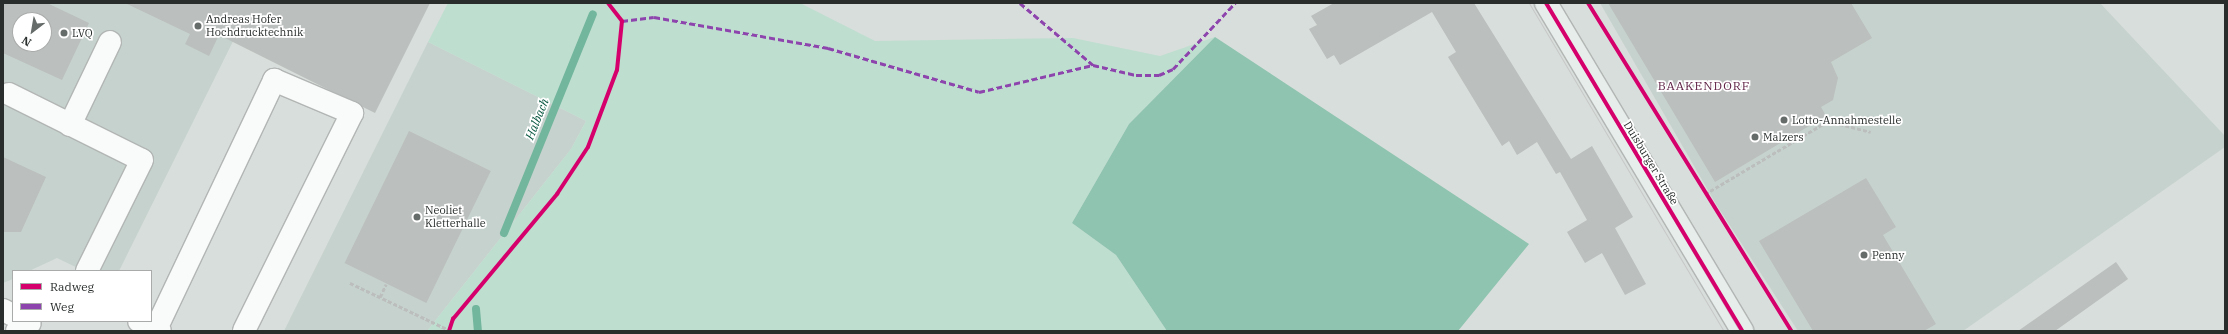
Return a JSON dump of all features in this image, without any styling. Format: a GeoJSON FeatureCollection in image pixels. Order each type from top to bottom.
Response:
{"type":"FeatureCollection","features":[{"type":"Feature","properties":{"kind":"main road","name":"Duisburger Straße"},"geometry":{"type":"LineString","coordinates":[[1546,3],[1742,331]]}},
{"type":"Feature","properties":{"kind":"street"},"geometry":{"type":"LineString","coordinates":[[70,124],[110,42]]}},
{"type":"Feature","properties":{"kind":"street"},"geometry":{"type":"LineString","coordinates":[[151,327],[274,80],[352,113],[244,331]]}},
{"type":"Feature","properties":{"kind":"street"},"geometry":{"type":"LineString","coordinates":[[9,94],[142,160],[87,270]]}},
{"type":"Feature","properties":{"kind":"street"},"geometry":{"type":"LineString","coordinates":[[3,310],[12,315]]}},
{"type":"Feature","properties":{"kind":"path"},"geometry":{"type":"LineString","coordinates":[[1704,194],[1828,121],[1872,132]]}},
{"type":"Feature","properties":{"kind":"path"},"geometry":{"type":"LineString","coordinates":[[350,283],[449,330]]}},
{"type":"Feature","properties":{"kind":"path"},"geometry":{"type":"LineString","coordinates":[[380,297],[386,284]]}},
{"type":"Feature","properties":{"kind":"shaded area"},"geometry":{"type":"Polygon","coordinates":[[[3,3],[252,3],[119,270],[82,270],[57,258],[31,270],[12,270],[12,279],[3,283],[3,3]]]}},
{"type":"Feature","properties":{"kind":"shaded area"},"geometry":{"type":"Polygon","coordinates":[[[1600,3],[2100,3],[2225,136],[2225,147],[1963,331],[1798,331],[1716,204],[1600,3]]]}},
{"type":"Feature","properties":{"kind":"shaded area"},"geometry":{"type":"Polygon","coordinates":[[[428,42],[586,121],[571,149],[427,331],[284,331],[428,42]]]}},
{"type":"Feature","properties":{"kind":"green space"},"geometry":{"type":"Polygon","coordinates":[[[448,3],[800,3],[875,41],[1073,38],[1160,56],[1215,37],[1129,124],[1072,223],[1116,255],[1167,331],[427,331],[571,149],[586,121],[428,42],[448,3]]]}},
{"type":"Feature","properties":{"kind":"green space"},"geometry":{"type":"Polygon","coordinates":[[[1215,37],[1529,244],[1458,331],[1167,331],[1116,255],[1072,223],[1129,124],[1215,37]]]}},
{"type":"Feature","properties":{"kind":"building","name":"LVQ"},"geometry":{"type":"Polygon","coordinates":[[[3,3],[47,3],[89,23],[62,80],[3,53],[3,3]]]}},
{"type":"Feature","properties":{"kind":"building"},"geometry":{"type":"Polygon","coordinates":[[[125,3],[430,3],[375,113],[219,35],[209,56],[185,44],[190,34],[125,3]]]}},
{"type":"Feature","properties":{"kind":"building"},"geometry":{"type":"Polygon","coordinates":[[[1334,3],[1474,3],[1571,159],[1592,146],[1633,217],[1615,228],[1646,284],[1625,295],[1602,253],[1585,263],[1567,232],[1587,220],[1560,172],[1556,174],[1537,142],[1517,155],[1509,141],[1502,146],[1448,57],[1456,52],[1432,12],[1340,65],[1334,55],[1327,59],[1309,29],[1317,25],[1311,16],[1334,3]]]}},
{"type":"Feature","properties":{"kind":"building"},"geometry":{"type":"Polygon","coordinates":[[[1608,3],[1851,3],[1872,38],[1831,62],[1838,78],[1833,100],[1821,107],[1826,116],[1715,182],[1608,3]]]}},
{"type":"Feature","properties":{"kind":"building","name":"Neoliet Kletterhalle"},"geometry":{"type":"Polygon","coordinates":[[[409,131],[491,171],[426,303],[345,263],[409,131]]]}},
{"type":"Feature","properties":{"kind":"building"},"geometry":{"type":"Polygon","coordinates":[[[3,157],[46,177],[21,232],[3,232],[3,157]]]}},
{"type":"Feature","properties":{"kind":"building"},"geometry":{"type":"Polygon","coordinates":[[[1866,178],[1896,227],[1883,235],[1936,324],[1924,331],[1813,331],[1759,241],[1866,178]]]}},
{"type":"Feature","properties":{"kind":"building"},"geometry":{"type":"Polygon","coordinates":[[[2116,262],[2128,279],[2055,331],[2018,331],[2116,262]]]}},
{"type":"Feature","properties":{"kind":"waterway","name":"Halbach"},"geometry":{"type":"LineString","coordinates":[[504,233],[593,14]]}},
{"type":"Feature","properties":{"kind":"waterway","name":"Halbach"},"geometry":{"type":"LineString","coordinates":[[476,309],[478,331]]}},
{"type":"Feature","properties":{"kind":"tram line"},"geometry":{"type":"LineString","coordinates":[[1529,3],[1724,331]]}},
{"type":"Feature","properties":{"kind":"tram line"},"geometry":{"type":"LineString","coordinates":[[1545,3],[1740,331]]}},
{"type":"Feature","properties":{"kind":"marked path"},"geometry":{"type":"LineString","coordinates":[[1020,3],[1093,65]]}},
{"type":"Feature","properties":{"kind":"marked path"},"geometry":{"type":"LineString","coordinates":[[622,21],[654,17],[828,48],[979,92],[1093,65],[1136,75],[1159,75],[1173,69],[1235,3]]}},
{"type":"Feature","properties":{"kind":"cycle path"},"geometry":{"type":"LineString","coordinates":[[449,331],[453,319],[557,194],[588,147],[617,70],[622,21],[608,3]]}},
{"type":"Feature","properties":{"kind":"cycle path"},"geometry":{"type":"LineString","coordinates":[[1546,3],[1742,331]]}},
{"type":"Feature","properties":{"kind":"cycle path"},"geometry":{"type":"LineString","coordinates":[[1588,3],[1791,331]]}},
{"type":"Feature","properties":{"kind":"place","name":"Andreas Hofer Hochdrucktechnik"},"geometry":{"type":"Point","coordinates":[198,26]}},
{"type":"Feature","properties":{"kind":"place","name":"LVQ"},"geometry":{"type":"Point","coordinates":[64,33]}},
{"type":"Feature","properties":{"kind":"place","name":"Lotto-Annahmestelle"},"geometry":{"type":"Point","coordinates":[1784,120]}},
{"type":"Feature","properties":{"kind":"place","name":"Malzers"},"geometry":{"type":"Point","coordinates":[1755,137]}},
{"type":"Feature","properties":{"kind":"place","name":"Neoliet Kletterhalle"},"geometry":{"type":"Point","coordinates":[417,217]}},
{"type":"Feature","properties":{"kind":"place","name":"Penny"},"geometry":{"type":"Point","coordinates":[1864,255]}},
{"type":"Feature","properties":{"kind":"district","name":"BAAKENDORF"},"geometry":{"type":"Point","coordinates":[1704,86]}}]}
